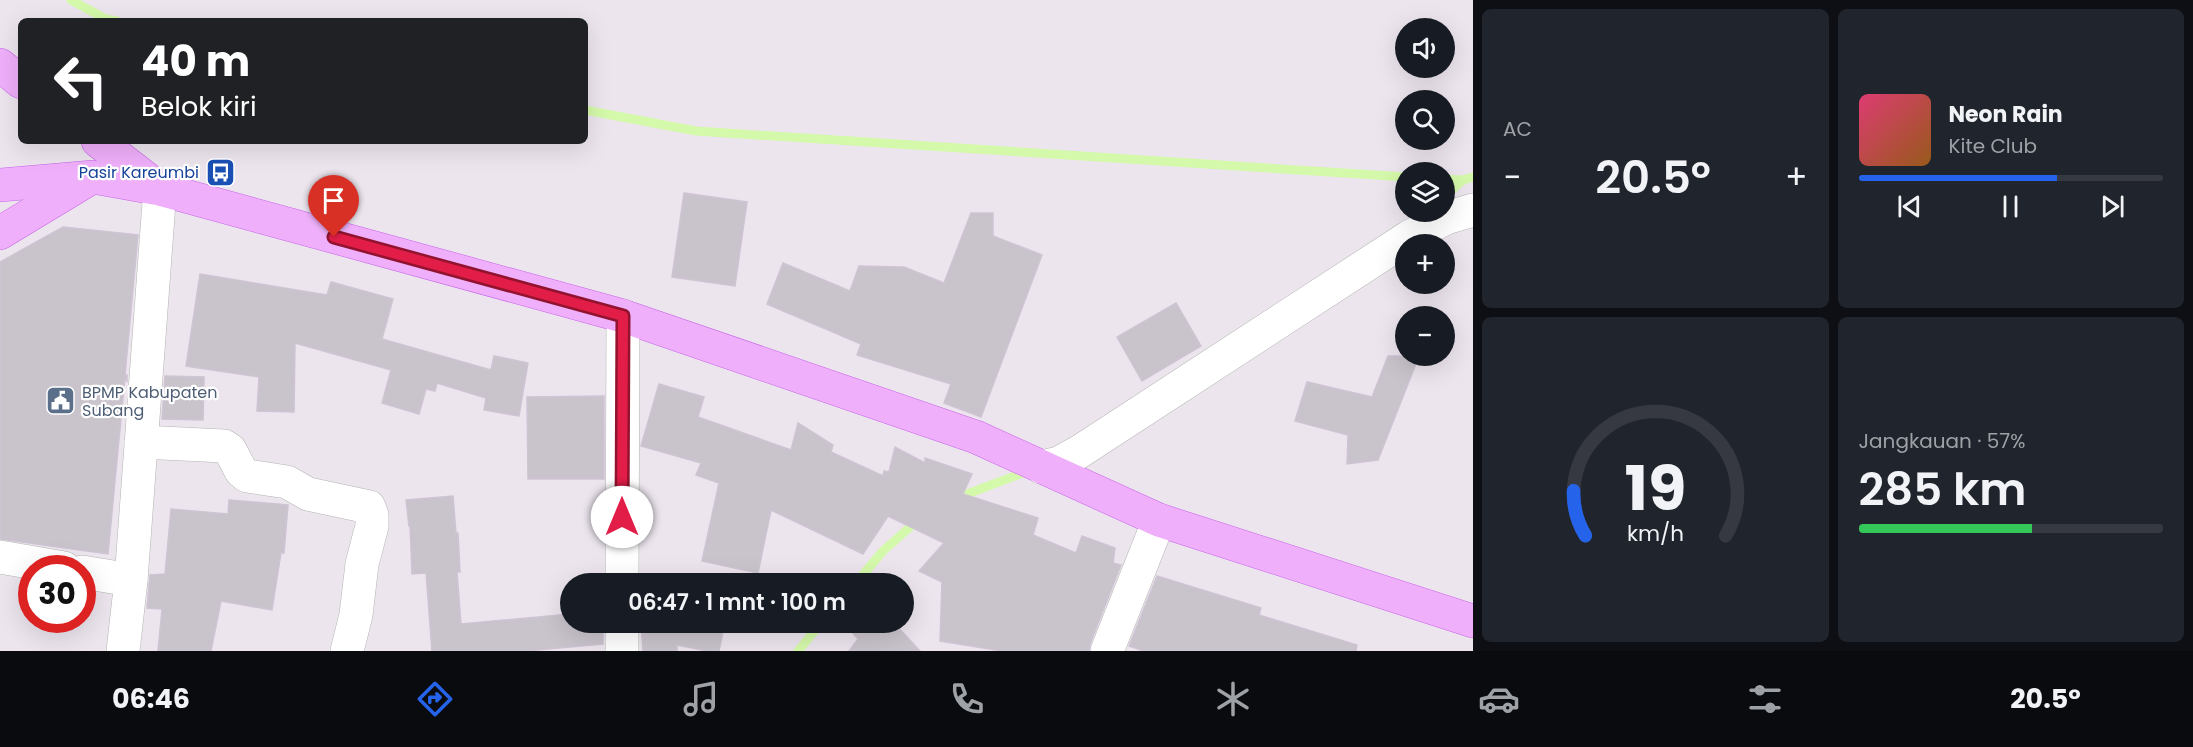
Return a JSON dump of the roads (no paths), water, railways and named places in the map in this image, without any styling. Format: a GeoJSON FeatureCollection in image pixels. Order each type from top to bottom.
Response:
{"type":"FeatureCollection","features":[{"type":"Feature","properties":{"kind":"main road"},"geometry":{"type":"LineString","coordinates":[[0,65],[18,80]]}},
{"type":"Feature","properties":{"kind":"main road"},"geometry":{"type":"LineString","coordinates":[[102,144],[160,189]]}},
{"type":"Feature","properties":{"kind":"main road"},"geometry":{"type":"LineString","coordinates":[[0,233],[93,177]]}},
{"type":"Feature","properties":{"kind":"main road"},"geometry":{"type":"LineString","coordinates":[[0,185],[93,177],[160,189],[623,316],[976,437],[1159,520],[1473,621]]}},
{"type":"Feature","properties":{"kind":"street"},"geometry":{"type":"LineString","coordinates":[[123,651],[131,580],[160,189]]}},
{"type":"Feature","properties":{"kind":"street"},"geometry":{"type":"LineString","coordinates":[[1041,466],[1059,463],[1079,452],[1409,237],[1446,218],[1473,210]]}},
{"type":"Feature","properties":{"kind":"street"},"geometry":{"type":"LineString","coordinates":[[622,573],[623,316]]}},
{"type":"Feature","properties":{"kind":"street"},"geometry":{"type":"LineString","coordinates":[[141,442],[224,446],[230,450],[241,471],[247,476],[287,482],[308,494],[369,507],[372,511],[372,526],[362,564],[356,615],[347,651]]}},
{"type":"Feature","properties":{"kind":"street"},"geometry":{"type":"LineString","coordinates":[[1107,651],[1159,520]]}},
{"type":"Feature","properties":{"kind":"street"},"geometry":{"type":"LineString","coordinates":[[0,557],[18,560]]}},
{"type":"Feature","properties":{"kind":"street"},"geometry":{"type":"LineString","coordinates":[[96,574],[131,580]]}},
{"type":"Feature","properties":{"kind":"street"},"geometry":{"type":"LineString","coordinates":[[622,633],[622,651]]}},
{"type":"Feature","properties":{"kind":"waterway"},"geometry":{"type":"LineString","coordinates":[[71,0],[104,18]]}},
{"type":"Feature","properties":{"kind":"waterway"},"geometry":{"type":"LineString","coordinates":[[588,111],[696,131],[1395,176]]}},
{"type":"Feature","properties":{"kind":"waterway"},"geometry":{"type":"LineString","coordinates":[[1455,180],[1473,177]]}},
{"type":"Feature","properties":{"kind":"waterway"},"geometry":{"type":"LineString","coordinates":[[1455,187],[1463,180]]}},
{"type":"Feature","properties":{"kind":"waterway"},"geometry":{"type":"LineString","coordinates":[[954,499],[1028,471]]}},
{"type":"Feature","properties":{"kind":"waterway"},"geometry":{"type":"LineString","coordinates":[[864,573],[883,551],[919,519]]}},
{"type":"Feature","properties":{"kind":"waterway"},"geometry":{"type":"LineString","coordinates":[[798,651],[813,633]]}},
{"type":"Feature","properties":{"kind":"place","name":"Pasir Kareumbi"},"geometry":{"type":"Point","coordinates":[220,172]}},
{"type":"Feature","properties":{"kind":"place","name":"BPMP Kabupaten Subang"},"geometry":{"type":"Point","coordinates":[61,401]}}]}
